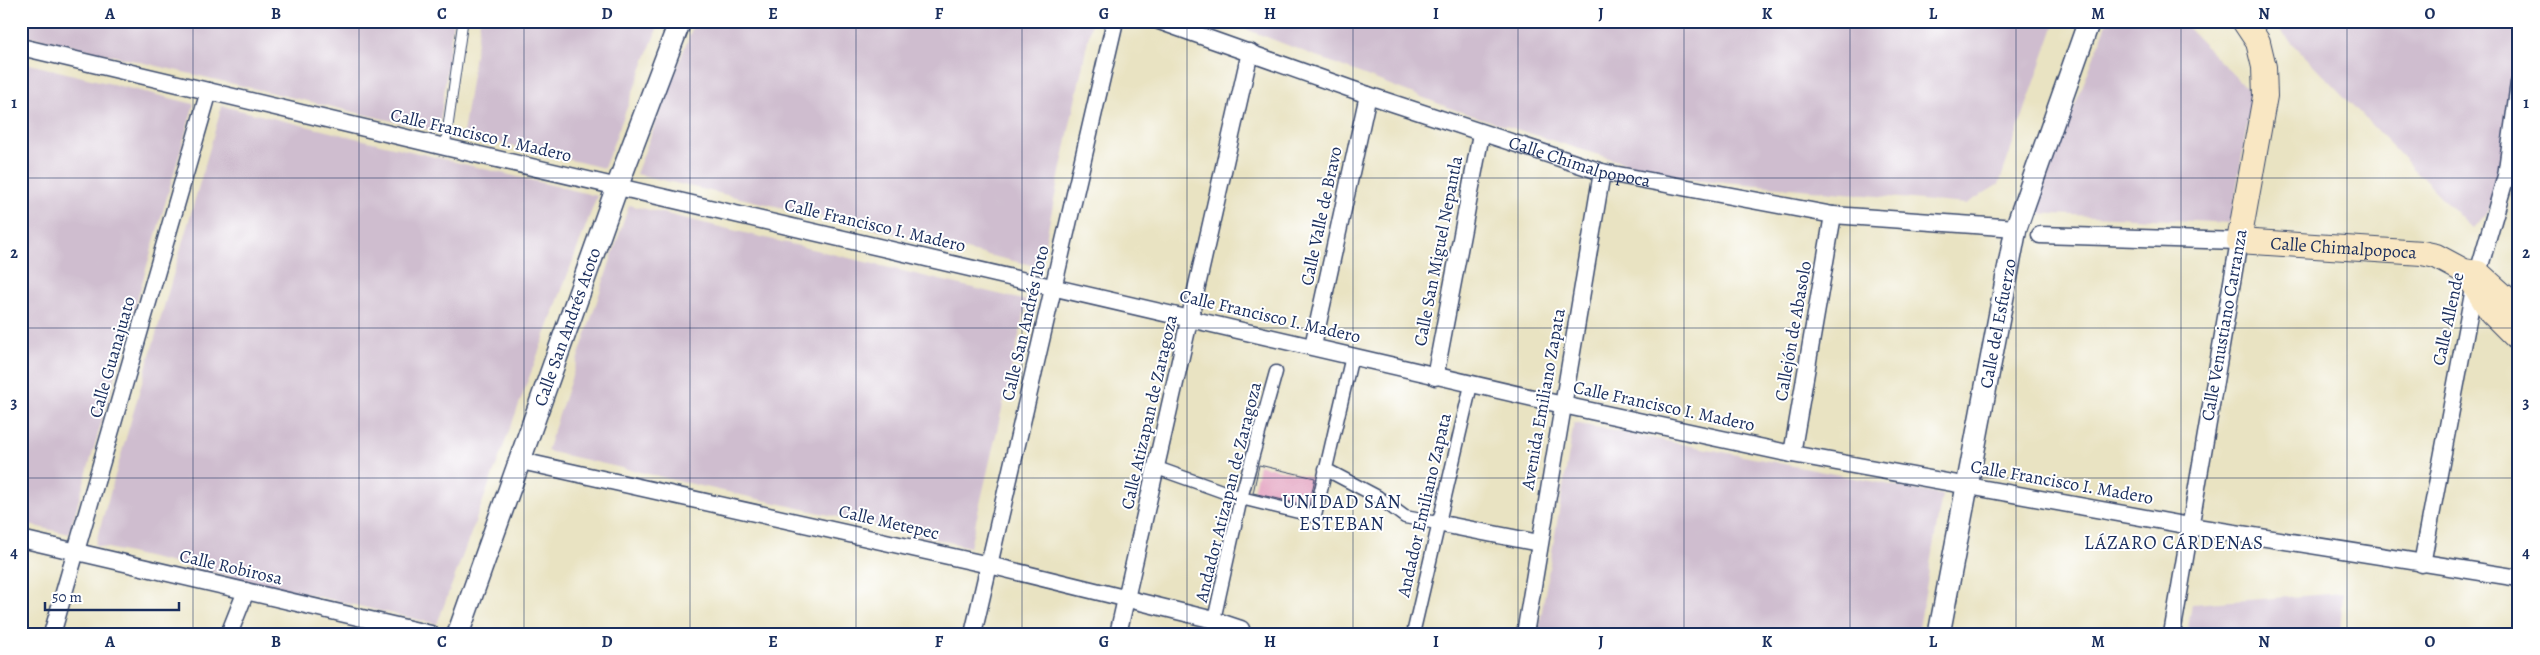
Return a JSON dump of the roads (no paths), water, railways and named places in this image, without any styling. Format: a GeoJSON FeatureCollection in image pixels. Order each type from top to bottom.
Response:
{"type":"FeatureCollection","features":[{"type":"Feature","properties":{"kind":"main road","name":"Calle Venustiano Carranza"},"geometry":{"type":"LineString","coordinates":[[2239,241],[2265,96],[2264,67],[2258,42],[2244,21]]}},
{"type":"Feature","properties":{"kind":"main road","name":"Calle Chimalpopoca"},"geometry":{"type":"LineString","coordinates":[[2239,241],[2422,253],[2436,256],[2472,276],[2519,310]]}},
{"type":"Feature","properties":{"kind":"main road"},"geometry":{"type":"LineString","coordinates":[[2472,276],[2492,314],[2519,340]]}},
{"type":"Feature","properties":{"kind":"street","name":"Calle San Andrés Atoto"},"geometry":{"type":"LineString","coordinates":[[458,634],[617,187],[680,21]]}},
{"type":"Feature","properties":{"kind":"street","name":"Calle San Andrés Toto"},"geometry":{"type":"LineString","coordinates":[[973,634],[1115,21]]}},
{"type":"Feature","properties":{"kind":"street","name":"Calle Chimalpopoca"},"geometry":{"type":"LineString","coordinates":[[1159,21],[1481,134],[1602,172],[1833,215],[2016,228]]}},
{"type":"Feature","properties":{"kind":"street","name":"Calle del Esfuerzo"},"geometry":{"type":"LineString","coordinates":[[1939,634],[2016,228],[2088,21]]}},
{"type":"Feature","properties":{"kind":"street","name":"Calle Francisco I. Madero"},"geometry":{"type":"LineString","coordinates":[[21,47],[617,187],[1191,317],[1435,377],[1792,454],[2190,526],[2519,578]]}},
{"type":"Feature","properties":{"kind":"street","name":"Calle Atizapan de Zaragoza"},"geometry":{"type":"LineString","coordinates":[[1118,634],[1250,52]]}},
{"type":"Feature","properties":{"kind":"street","name":"Calle Allende"},"geometry":{"type":"LineString","coordinates":[[2422,564],[2472,276],[2506,176],[2519,83]]}},
{"type":"Feature","properties":{"kind":"street","name":"Calle Guanajuato"},"geometry":{"type":"LineString","coordinates":[[52,634],[209,91]]}},
{"type":"Feature","properties":{"kind":"street","name":"Calle Valle de Bravo"},"geometry":{"type":"LineString","coordinates":[[1313,346],[1368,95]]}},
{"type":"Feature","properties":{"kind":"street","name":"Calle San Miguel Nepantla"},"geometry":{"type":"LineString","coordinates":[[1435,377],[1481,134]]}},
{"type":"Feature","properties":{"kind":"street","name":"Avenida Emiliano Zapata"},"geometry":{"type":"LineString","coordinates":[[1525,634],[1602,172]]}},
{"type":"Feature","properties":{"kind":"street","name":"Callejón de Abasolo"},"geometry":{"type":"LineString","coordinates":[[1792,454],[1833,215]]}},
{"type":"Feature","properties":{"kind":"street","name":"Calle Chimalpopoca"},"geometry":{"type":"LineString","coordinates":[[2040,235],[2239,241]]}},
{"type":"Feature","properties":{"kind":"street","name":"Calle Venustiano Carranza"},"geometry":{"type":"LineString","coordinates":[[2172,634],[2239,241]]}},
{"type":"Feature","properties":{"kind":"street"},"geometry":{"type":"LineString","coordinates":[[1157,468],[1241,498],[1315,516],[1352,356]]}},
{"type":"Feature","properties":{"kind":"street","name":"Andador Atizapan de Zaragoza"},"geometry":{"type":"LineString","coordinates":[[1214,620],[1241,498],[1276,372]]}},
{"type":"Feature","properties":{"kind":"street","name":"Andador Emiliano Zapata"},"geometry":{"type":"LineString","coordinates":[[1413,634],[1470,385]]}},
{"type":"Feature","properties":{"kind":"street","name":"Calle Metepec"},"geometry":{"type":"LineString","coordinates":[[521,461],[989,565],[1214,620],[1241,629],[1240,634]]}},
{"type":"Feature","properties":{"kind":"street"},"geometry":{"type":"LineString","coordinates":[[1325,469],[1378,498],[1405,517],[1539,543]]}},
{"type":"Feature","properties":{"kind":"street","name":"Calle Robirosa"},"geometry":{"type":"LineString","coordinates":[[21,539],[431,634]]}},
{"type":"Feature","properties":{"kind":"street"},"geometry":{"type":"LineString","coordinates":[[229,634],[246,591]]}},
{"type":"Feature","properties":{"kind":"lane"},"geometry":{"type":"LineString","coordinates":[[445,147],[463,21]]}},
{"type":"Feature","properties":{"kind":"district","name":"UNIDAD SAN ESTEBAN"},"geometry":{"type":"Point","coordinates":[1342,512]}},
{"type":"Feature","properties":{"kind":"district","name":"LÁZARO CÁRDENAS"},"geometry":{"type":"Point","coordinates":[2174,542]}}]}
